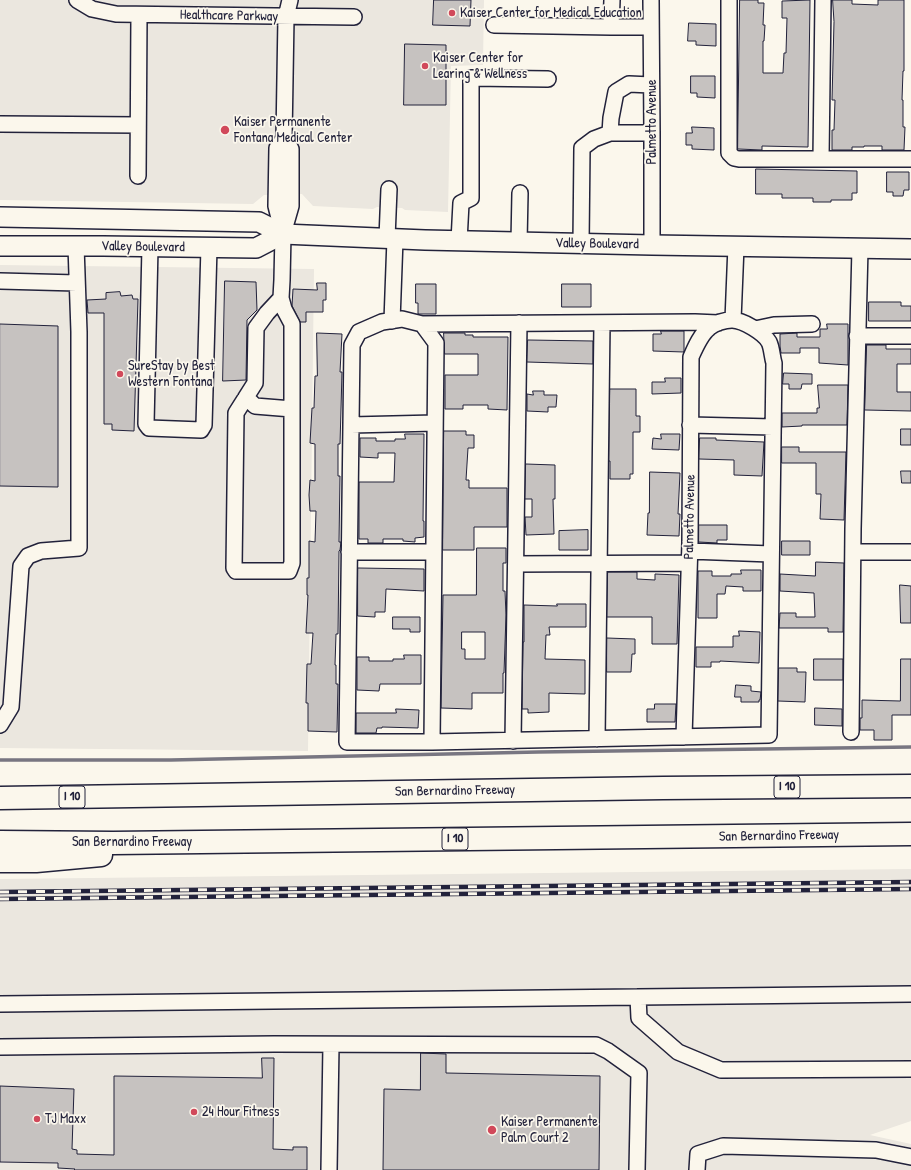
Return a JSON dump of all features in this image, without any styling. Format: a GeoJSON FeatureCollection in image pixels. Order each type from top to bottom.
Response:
{"type":"FeatureCollection","features":[{"type":"Feature","properties":{"kind":"highway","name":"San Bernardino Freeway"},"geometry":{"type":"LineString","coordinates":[[0,798],[639,788],[911,786]]}},
{"type":"Feature","properties":{"kind":"highway","name":"San Bernardino Freeway"},"geometry":{"type":"LineString","coordinates":[[0,842],[113,843],[911,834]]}},
{"type":"Feature","properties":{"kind":"highway"},"geometry":{"type":"LineString","coordinates":[[0,861],[36,861],[258,841]]}},
{"type":"Feature","properties":{"kind":"main road","name":"Valley Boulevard"},"geometry":{"type":"LineString","coordinates":[[0,217],[259,222],[283,234],[391,239],[652,245],[911,248]]}},
{"type":"Feature","properties":{"kind":"main road","name":"Valley Boulevard"},"geometry":{"type":"LineString","coordinates":[[0,246],[256,248],[283,234]]}},
{"type":"Feature","properties":{"kind":"street","name":"Healthcare Parkway"},"geometry":{"type":"LineString","coordinates":[[77,0],[92,9],[116,14],[286,17],[284,138],[291,149],[291,206],[283,234],[281,298]]}},
{"type":"Feature","properties":{"kind":"street"},"geometry":{"type":"LineString","coordinates":[[290,0],[286,17],[354,17]]}},
{"type":"Feature","properties":{"kind":"street"},"geometry":{"type":"LineString","coordinates":[[611,27],[612,0]]}},
{"type":"Feature","properties":{"kind":"street","name":"Palmetto Avenue"},"geometry":{"type":"LineString","coordinates":[[650,0],[652,245]]}},
{"type":"Feature","properties":{"kind":"street"},"geometry":{"type":"LineString","coordinates":[[729,0],[729,153],[734,158],[911,159]]}},
{"type":"Feature","properties":{"kind":"street"},"geometry":{"type":"LineString","coordinates":[[821,159],[823,0]]}},
{"type":"Feature","properties":{"kind":"street"},"geometry":{"type":"LineString","coordinates":[[138,176],[139,15]]}},
{"type":"Feature","properties":{"kind":"street"},"geometry":{"type":"LineString","coordinates":[[494,25],[650,27]]}},
{"type":"Feature","properties":{"kind":"street"},"geometry":{"type":"LineString","coordinates":[[459,241],[461,203],[471,198],[471,78],[548,79]]}},
{"type":"Feature","properties":{"kind":"street"},"geometry":{"type":"LineString","coordinates":[[610,133],[616,92],[629,84],[651,85]]}},
{"type":"Feature","properties":{"kind":"street"},"geometry":{"type":"LineString","coordinates":[[0,124],[138,125]]}},
{"type":"Feature","properties":{"kind":"street"},"geometry":{"type":"LineString","coordinates":[[581,243],[582,148],[594,139],[610,133],[652,133]]}},
{"type":"Feature","properties":{"kind":"street"},"geometry":{"type":"LineString","coordinates":[[389,189],[392,320]]}},
{"type":"Feature","properties":{"kind":"street"},"geometry":{"type":"LineString","coordinates":[[520,193],[520,242]]}},
{"type":"Feature","properties":{"kind":"street"},"geometry":{"type":"LineString","coordinates":[[0,725],[11,707],[21,566],[28,556],[41,551],[79,548],[79,387],[76,246]]}},
{"type":"Feature","properties":{"kind":"street"},"geometry":{"type":"LineString","coordinates":[[718,323],[602,322],[422,324],[402,319],[382,322],[360,332],[352,346],[347,742],[432,742],[769,735],[774,363],[768,342],[760,332],[748,325],[733,320],[736,246]]}},
{"type":"Feature","properties":{"kind":"street"},"geometry":{"type":"LineString","coordinates":[[150,247],[146,424],[148,428],[201,430],[204,425],[209,248]]}},
{"type":"Feature","properties":{"kind":"street"},"geometry":{"type":"LineString","coordinates":[[851,732],[857,336],[860,248]]}},
{"type":"Feature","properties":{"kind":"street"},"geometry":{"type":"LineString","coordinates":[[0,281],[77,284]]}},
{"type":"Feature","properties":{"kind":"street"},"geometry":{"type":"LineString","coordinates":[[281,298],[284,309],[292,324],[292,563],[290,571],[236,571],[234,568],[236,413],[255,383],[256,328],[281,298]]}},
{"type":"Feature","properties":{"kind":"street","name":"Palmetto Avenue"},"geometry":{"type":"LineString","coordinates":[[684,737],[690,557],[691,357],[697,344],[709,328],[718,323],[733,320]]}},
{"type":"Feature","properties":{"kind":"street"},"geometry":{"type":"LineString","coordinates":[[597,739],[602,322]]}},
{"type":"Feature","properties":{"kind":"street"},"geometry":{"type":"LineString","coordinates":[[513,740],[518,323]]}},
{"type":"Feature","properties":{"kind":"street"},"geometry":{"type":"LineString","coordinates":[[422,324],[436,343],[432,742]]}},
{"type":"Feature","properties":{"kind":"street"},"geometry":{"type":"LineString","coordinates":[[755,329],[774,325],[812,324]]}},
{"type":"Feature","properties":{"kind":"street"},"geometry":{"type":"LineString","coordinates":[[857,336],[911,336]]}},
{"type":"Feature","properties":{"kind":"street"},"geometry":{"type":"LineString","coordinates":[[246,397],[255,406],[292,409]]}},
{"type":"Feature","properties":{"kind":"street"},"geometry":{"type":"LineString","coordinates":[[351,425],[435,423]]}},
{"type":"Feature","properties":{"kind":"street"},"geometry":{"type":"LineString","coordinates":[[690,426],[773,427]]}},
{"type":"Feature","properties":{"kind":"street"},"geometry":{"type":"LineString","coordinates":[[349,552],[434,552]]}},
{"type":"Feature","properties":{"kind":"street"},"geometry":{"type":"LineString","coordinates":[[853,552],[911,552]]}},
{"type":"Feature","properties":{"kind":"street"},"geometry":{"type":"LineString","coordinates":[[516,564],[599,564],[690,557],[771,554]]}},
{"type":"Feature","properties":{"kind":"street"},"geometry":{"type":"LineString","coordinates":[[0,1004],[911,994]]}},
{"type":"Feature","properties":{"kind":"street"},"geometry":{"type":"LineString","coordinates":[[638,997],[639,1018],[678,1052],[721,1070],[911,1069]]}},
{"type":"Feature","properties":{"kind":"street"},"geometry":{"type":"LineString","coordinates":[[329,1170],[331,1045]]}},
{"type":"Feature","properties":{"kind":"street"},"geometry":{"type":"LineString","coordinates":[[0,1047],[596,1045],[608,1051],[639,1073],[637,1170]]}},
{"type":"Feature","properties":{"kind":"street"},"geometry":{"type":"LineString","coordinates":[[697,1170],[698,1154],[723,1146],[876,1150],[911,1157]]}},
{"type":"Feature","properties":{"kind":"shaded area","name":"Kaiser Permanente Fontana Medical Center"},"geometry":{"type":"Polygon","coordinates":[[[0,0],[484,0],[483,65],[451,66],[448,212],[405,210],[402,208],[377,207],[373,209],[313,206],[302,194],[264,195],[253,204],[0,200],[0,0]]]}},
{"type":"Feature","properties":{"kind":"shaded area"},"geometry":{"type":"Polygon","coordinates":[[[0,265],[314,269],[308,751],[0,748],[0,265]]]}},
{"type":"Feature","properties":{"kind":"shaded area"},"geometry":{"type":"Polygon","coordinates":[[[911,869],[911,1121],[870,1135],[911,1144],[911,1170],[0,1170],[0,879],[911,869]]]}},
{"type":"Feature","properties":{"kind":"building","name":"Kaiser Center for Medical Education"},"geometry":{"type":"Polygon","coordinates":[[[434,0],[471,0],[470,26],[433,25],[434,0]]]}},
{"type":"Feature","properties":{"kind":"building"},"geometry":{"type":"Polygon","coordinates":[[[740,0],[758,0],[758,3],[764,3],[763,25],[765,25],[763,41],[763,73],[783,73],[784,53],[786,53],[787,18],[782,18],[782,1],[810,0],[808,147],[762,146],[762,150],[738,149],[740,0]]]}},
{"type":"Feature","properties":{"kind":"building"},"geometry":{"type":"Polygon","coordinates":[[[833,0],[852,0],[852,4],[878,5],[878,0],[904,0],[904,71],[902,100],[903,127],[905,127],[904,150],[882,150],[882,146],[864,146],[852,147],[852,150],[832,150],[835,100],[832,100],[834,22],[833,0]]]}},
{"type":"Feature","properties":{"kind":"building"},"geometry":{"type":"Polygon","coordinates":[[[689,23],[716,24],[716,46],[696,45],[696,41],[688,41],[689,23]]]}},
{"type":"Feature","properties":{"kind":"building","name":"Kaiser Center for Learing & Wellness"},"geometry":{"type":"Polygon","coordinates":[[[405,44],[446,45],[446,105],[404,105],[405,44]]]}},
{"type":"Feature","properties":{"kind":"building"},"geometry":{"type":"Polygon","coordinates":[[[691,76],[715,76],[715,98],[697,97],[697,93],[691,93],[691,76]]]}},
{"type":"Feature","properties":{"kind":"building"},"geometry":{"type":"Polygon","coordinates":[[[692,127],[714,128],[714,150],[692,149],[692,145],[686,145],[686,133],[692,133],[692,127]]]}},
{"type":"Feature","properties":{"kind":"building"},"geometry":{"type":"Polygon","coordinates":[[[756,169],[857,171],[857,193],[852,193],[852,200],[831,200],[831,202],[813,202],[813,198],[782,198],[782,194],[756,194],[756,169]]]}},
{"type":"Feature","properties":{"kind":"building"},"geometry":{"type":"Polygon","coordinates":[[[887,172],[909,172],[909,190],[904,190],[903,196],[893,196],[893,192],[887,192],[887,172]]]}},
{"type":"Feature","properties":{"kind":"building"},"geometry":{"type":"Polygon","coordinates":[[[225,281],[256,282],[257,310],[247,320],[246,380],[223,381],[225,281]]]}},
{"type":"Feature","properties":{"kind":"building"},"geometry":{"type":"Polygon","coordinates":[[[317,283],[326,283],[326,300],[323,300],[323,312],[306,312],[306,322],[300,322],[292,306],[293,289],[317,290],[317,283]]]}},
{"type":"Feature","properties":{"kind":"building"},"geometry":{"type":"Polygon","coordinates":[[[416,284],[436,284],[436,314],[418,314],[418,303],[416,303],[416,284]]]}},
{"type":"Feature","properties":{"kind":"building"},"geometry":{"type":"Polygon","coordinates":[[[562,284],[591,284],[591,307],[562,307],[562,284]]]}},
{"type":"Feature","properties":{"kind":"building","name":"SureStay by Best Western Fontana"},"geometry":{"type":"Polygon","coordinates":[[[120,292],[121,296],[132,295],[133,299],[138,299],[134,431],[112,430],[112,424],[104,424],[104,313],[88,313],[87,300],[106,299],[106,293],[120,292]]]}},
{"type":"Feature","properties":{"kind":"building"},"geometry":{"type":"Polygon","coordinates":[[[869,302],[901,302],[901,306],[911,306],[911,321],[869,321],[869,302]]]}},
{"type":"Feature","properties":{"kind":"building"},"geometry":{"type":"Polygon","coordinates":[[[0,324],[58,326],[58,487],[0,486],[0,324]]]}},
{"type":"Feature","properties":{"kind":"building"},"geometry":{"type":"Polygon","coordinates":[[[827,324],[848,324],[848,365],[819,363],[819,348],[800,348],[800,353],[781,353],[780,334],[797,333],[797,337],[820,337],[820,329],[827,329],[827,324]]]}},
{"type":"Feature","properties":{"kind":"building"},"geometry":{"type":"Polygon","coordinates":[[[661,331],[684,331],[684,352],[653,351],[653,334],[661,334],[661,331]]]}},
{"type":"Feature","properties":{"kind":"building"},"geometry":{"type":"Polygon","coordinates":[[[317,333],[342,334],[340,372],[342,372],[340,444],[338,444],[338,476],[340,476],[339,542],[341,542],[339,551],[338,634],[336,634],[335,665],[336,684],[338,684],[337,732],[308,731],[308,703],[306,703],[307,664],[311,664],[313,633],[306,633],[308,595],[307,578],[309,578],[309,541],[315,542],[316,511],[310,511],[309,495],[310,480],[315,481],[315,444],[310,443],[312,408],[314,408],[315,376],[317,376],[317,333]]]}},
{"type":"Feature","properties":{"kind":"building"},"geometry":{"type":"Polygon","coordinates":[[[444,333],[465,333],[465,335],[473,335],[473,337],[508,337],[507,410],[488,409],[488,405],[463,405],[463,409],[445,409],[445,375],[478,375],[478,354],[445,354],[444,333]]]}},
{"type":"Feature","properties":{"kind":"building"},"geometry":{"type":"Polygon","coordinates":[[[528,340],[593,341],[593,364],[527,362],[528,340]]]}},
{"type":"Feature","properties":{"kind":"building"},"geometry":{"type":"Polygon","coordinates":[[[867,345],[886,345],[886,349],[911,349],[911,364],[897,364],[897,392],[911,392],[911,411],[865,410],[867,345]]]}},
{"type":"Feature","properties":{"kind":"building"},"geometry":{"type":"Polygon","coordinates":[[[784,373],[812,374],[812,384],[802,384],[801,389],[789,389],[789,384],[783,384],[784,373]]]}},
{"type":"Feature","properties":{"kind":"building"},"geometry":{"type":"Polygon","coordinates":[[[665,378],[681,378],[681,393],[652,394],[652,382],[665,382],[665,378]]]}},
{"type":"Feature","properties":{"kind":"building"},"geometry":{"type":"Polygon","coordinates":[[[818,385],[848,385],[847,425],[802,425],[782,427],[782,413],[817,413],[817,408],[819,408],[818,385]]]}},
{"type":"Feature","properties":{"kind":"building"},"geometry":{"type":"Polygon","coordinates":[[[610,389],[636,389],[636,416],[640,416],[640,432],[633,432],[633,474],[630,474],[630,479],[610,479],[610,389]]]}},
{"type":"Feature","properties":{"kind":"building"},"geometry":{"type":"Polygon","coordinates":[[[533,391],[544,391],[544,395],[557,395],[556,407],[548,407],[548,412],[527,411],[527,394],[533,395],[533,391]]]}},
{"type":"Feature","properties":{"kind":"building"},"geometry":{"type":"Polygon","coordinates":[[[901,429],[911,429],[911,445],[901,445],[901,429]]]}},
{"type":"Feature","properties":{"kind":"building"},"geometry":{"type":"Polygon","coordinates":[[[444,431],[466,431],[466,435],[474,435],[474,448],[468,448],[466,480],[469,480],[469,488],[507,488],[507,527],[474,527],[474,550],[443,550],[444,431]]]}},
{"type":"Feature","properties":{"kind":"building"},"geometry":{"type":"Polygon","coordinates":[[[405,434],[424,434],[424,537],[415,538],[415,542],[403,541],[403,539],[383,539],[383,543],[368,543],[368,539],[359,539],[359,482],[394,482],[395,453],[378,453],[378,458],[360,457],[360,438],[376,438],[376,441],[395,441],[395,439],[405,439],[405,434]]]}},
{"type":"Feature","properties":{"kind":"building"},"geometry":{"type":"Polygon","coordinates":[[[661,434],[680,434],[679,450],[652,449],[653,438],[661,439],[661,434]]]}},
{"type":"Feature","properties":{"kind":"building"},"geometry":{"type":"Polygon","coordinates":[[[700,438],[764,442],[762,476],[734,475],[734,460],[699,459],[700,438]]]}},
{"type":"Feature","properties":{"kind":"building"},"geometry":{"type":"Polygon","coordinates":[[[782,447],[799,447],[799,452],[846,452],[844,520],[820,519],[821,494],[816,494],[816,463],[782,463],[782,447]]]}},
{"type":"Feature","properties":{"kind":"building"},"geometry":{"type":"Polygon","coordinates":[[[526,464],[555,465],[555,499],[553,499],[554,534],[526,535],[525,517],[532,517],[532,499],[525,499],[526,464]]]}},
{"type":"Feature","properties":{"kind":"building"},"geometry":{"type":"Polygon","coordinates":[[[901,471],[911,471],[911,483],[902,483],[901,471]]]}},
{"type":"Feature","properties":{"kind":"building"},"geometry":{"type":"Polygon","coordinates":[[[650,472],[680,473],[678,514],[680,514],[679,536],[647,535],[650,472]]]}},
{"type":"Feature","properties":{"kind":"building"},"geometry":{"type":"Polygon","coordinates":[[[699,525],[727,525],[727,540],[717,540],[717,543],[699,542],[699,525]]]}},
{"type":"Feature","properties":{"kind":"building"},"geometry":{"type":"Polygon","coordinates":[[[588,530],[588,550],[559,550],[559,531],[588,530]]]}},
{"type":"Feature","properties":{"kind":"building"},"geometry":{"type":"Polygon","coordinates":[[[782,541],[810,541],[810,555],[782,555],[782,541]]]}},
{"type":"Feature","properties":{"kind":"building"},"geometry":{"type":"Polygon","coordinates":[[[477,548],[506,548],[506,563],[503,563],[503,591],[505,591],[506,615],[503,693],[472,693],[472,709],[441,708],[443,595],[476,595],[477,548]],[[462,632],[462,649],[465,649],[465,659],[485,659],[485,632],[462,632]]]}},
{"type":"Feature","properties":{"kind":"building"},"geometry":{"type":"Polygon","coordinates":[[[816,562],[844,563],[843,632],[828,632],[828,628],[779,628],[780,613],[796,613],[796,617],[815,617],[814,593],[780,591],[780,574],[815,576],[816,562]]]}},
{"type":"Feature","properties":{"kind":"building"},"geometry":{"type":"Polygon","coordinates":[[[358,568],[424,569],[424,591],[386,589],[385,612],[375,612],[375,617],[358,616],[358,568]]]}},
{"type":"Feature","properties":{"kind":"building"},"geometry":{"type":"Polygon","coordinates":[[[741,570],[761,570],[761,591],[743,591],[743,587],[726,586],[725,594],[717,594],[717,618],[698,618],[698,571],[712,571],[712,576],[731,576],[731,574],[741,574],[741,570]]]}},
{"type":"Feature","properties":{"kind":"building"},"geometry":{"type":"Polygon","coordinates":[[[608,572],[637,572],[637,579],[655,580],[655,574],[679,575],[677,644],[652,644],[652,617],[607,617],[608,572]]]}},
{"type":"Feature","properties":{"kind":"building"},"geometry":{"type":"Polygon","coordinates":[[[900,585],[911,586],[911,623],[901,623],[900,585]]]}},
{"type":"Feature","properties":{"kind":"building"},"geometry":{"type":"Polygon","coordinates":[[[557,604],[586,604],[586,627],[549,627],[550,635],[546,635],[545,659],[585,660],[585,694],[549,693],[549,712],[528,713],[528,709],[522,709],[524,605],[557,606],[557,604]]]}},
{"type":"Feature","properties":{"kind":"building"},"geometry":{"type":"Polygon","coordinates":[[[393,617],[420,617],[420,632],[410,632],[410,629],[393,629],[393,617]]]}},
{"type":"Feature","properties":{"kind":"building"},"geometry":{"type":"Polygon","coordinates":[[[739,631],[760,632],[759,663],[720,661],[711,662],[711,667],[696,667],[696,647],[733,647],[733,636],[739,636],[739,631]]]}},
{"type":"Feature","properties":{"kind":"building"},"geometry":{"type":"Polygon","coordinates":[[[607,638],[635,639],[635,654],[632,654],[631,672],[607,672],[607,638]]]}},
{"type":"Feature","properties":{"kind":"building"},"geometry":{"type":"Polygon","coordinates":[[[404,655],[421,655],[421,684],[380,684],[379,691],[357,690],[357,657],[369,657],[369,661],[393,661],[393,659],[404,659],[404,655]]]}},
{"type":"Feature","properties":{"kind":"building"},"geometry":{"type":"Polygon","coordinates":[[[814,659],[843,659],[843,680],[814,680],[814,659]]]}},
{"type":"Feature","properties":{"kind":"building"},"geometry":{"type":"Polygon","coordinates":[[[901,659],[911,659],[911,715],[892,715],[892,740],[874,740],[874,730],[860,730],[862,700],[900,701],[901,659]]]}},
{"type":"Feature","properties":{"kind":"building"},"geometry":{"type":"Polygon","coordinates":[[[779,668],[797,668],[797,672],[806,672],[805,702],[778,701],[779,668]]]}},
{"type":"Feature","properties":{"kind":"building"},"geometry":{"type":"Polygon","coordinates":[[[736,685],[751,686],[751,691],[761,692],[759,702],[741,702],[741,697],[735,697],[736,685]]]}},
{"type":"Feature","properties":{"kind":"building"},"geometry":{"type":"Polygon","coordinates":[[[655,704],[676,704],[675,722],[647,722],[647,709],[654,709],[655,704]]]}},
{"type":"Feature","properties":{"kind":"building"},"geometry":{"type":"Polygon","coordinates":[[[815,708],[842,709],[842,726],[815,725],[815,708]]]}},
{"type":"Feature","properties":{"kind":"building"},"geometry":{"type":"Polygon","coordinates":[[[396,709],[419,710],[418,728],[382,727],[377,728],[376,733],[356,733],[356,713],[396,713],[396,709]]]}},
{"type":"Feature","properties":{"kind":"building","name":"Kaiser Permanente Palm Court 2"},"geometry":{"type":"Polygon","coordinates":[[[421,1053],[446,1054],[446,1073],[600,1076],[599,1170],[383,1170],[384,1089],[420,1090],[421,1053]]]}},
{"type":"Feature","properties":{"kind":"building","name":"24 Hour Fitness"},"geometry":{"type":"Polygon","coordinates":[[[262,1058],[274,1058],[273,1149],[293,1150],[293,1147],[307,1147],[307,1170],[74,1170],[75,1169],[58,1168],[58,1163],[0,1162],[0,1086],[74,1089],[72,1149],[77,1150],[77,1154],[114,1155],[114,1076],[262,1078],[262,1058]]]}},
{"type":"Feature","properties":{"kind":"waterway"},"geometry":{"type":"LineString","coordinates":[[0,760],[171,760],[538,752],[911,747]]}},
{"type":"Feature","properties":{"kind":"railway"},"geometry":{"type":"LineString","coordinates":[[0,892],[911,882]]}},
{"type":"Feature","properties":{"kind":"railway"},"geometry":{"type":"LineString","coordinates":[[0,899],[911,889]]}},
{"type":"Feature","properties":{"kind":"place","name":"Kaiser Center for Medical Education"},"geometry":{"type":"Point","coordinates":[452,13]}},
{"type":"Feature","properties":{"kind":"place","name":"Kaiser Center for Learing & Wellness"},"geometry":{"type":"Point","coordinates":[425,66]}},
{"type":"Feature","properties":{"kind":"place","name":"Kaiser Permanente Fontana Medical Center"},"geometry":{"type":"Point","coordinates":[225,130]}},
{"type":"Feature","properties":{"kind":"place","name":"SureStay by Best Western Fontana"},"geometry":{"type":"Point","coordinates":[120,374]}},
{"type":"Feature","properties":{"kind":"place","name":"24 Hour Fitness"},"geometry":{"type":"Point","coordinates":[194,1112]}},
{"type":"Feature","properties":{"kind":"place","name":"TJ Maxx"},"geometry":{"type":"Point","coordinates":[37,1119]}},
{"type":"Feature","properties":{"kind":"place","name":"Kaiser Permanente Palm Court 2"},"geometry":{"type":"Point","coordinates":[492,1130]}}]}
